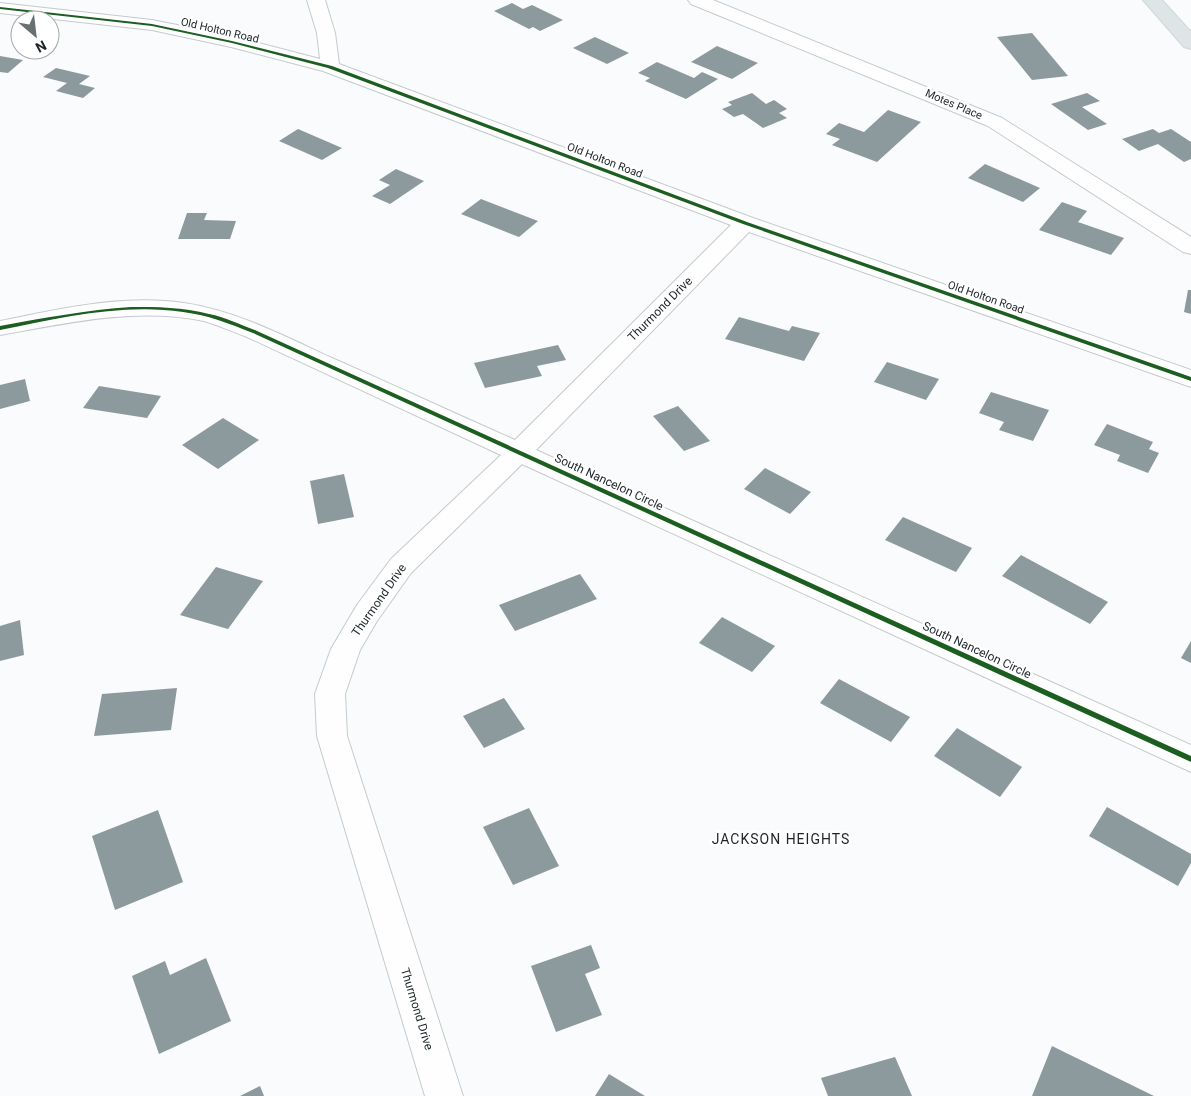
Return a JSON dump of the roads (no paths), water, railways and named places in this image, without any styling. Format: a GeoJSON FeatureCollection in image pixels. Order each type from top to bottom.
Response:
{"type":"FeatureCollection","features":[{"type":"Feature","properties":{"kind":"main road"},"geometry":{"type":"LineString","coordinates":[[1152,0],[1191,43]]}},
{"type":"Feature","properties":{"kind":"street"},"geometry":{"type":"LineString","coordinates":[[316,0],[326,33],[330,67]]}},
{"type":"Feature","properties":{"kind":"street","name":"Motes Place"},"geometry":{"type":"LineString","coordinates":[[697,0],[995,122],[1191,247]]}},
{"type":"Feature","properties":{"kind":"street","name":"Old Holton Road"},"geometry":{"type":"LineString","coordinates":[[0,8],[152,25],[232,42],[330,67],[745,223],[1191,379]]}},
{"type":"Feature","properties":{"kind":"street","name":"Thurmond Drive"},"geometry":{"type":"LineString","coordinates":[[444,1096],[332,736],[330,694],[346,649],[368,613],[401,566],[518,453],[745,223]]}},
{"type":"Feature","properties":{"kind":"street","name":"South Nancelon Circle"},"geometry":{"type":"LineString","coordinates":[[0,328],[60,317],[162,308],[208,315],[255,332],[1191,759]]}},
{"type":"Feature","properties":{"kind":"district","name":"JACKSON HEIGHTS"},"geometry":{"type":"Point","coordinates":[781,839]}}]}
